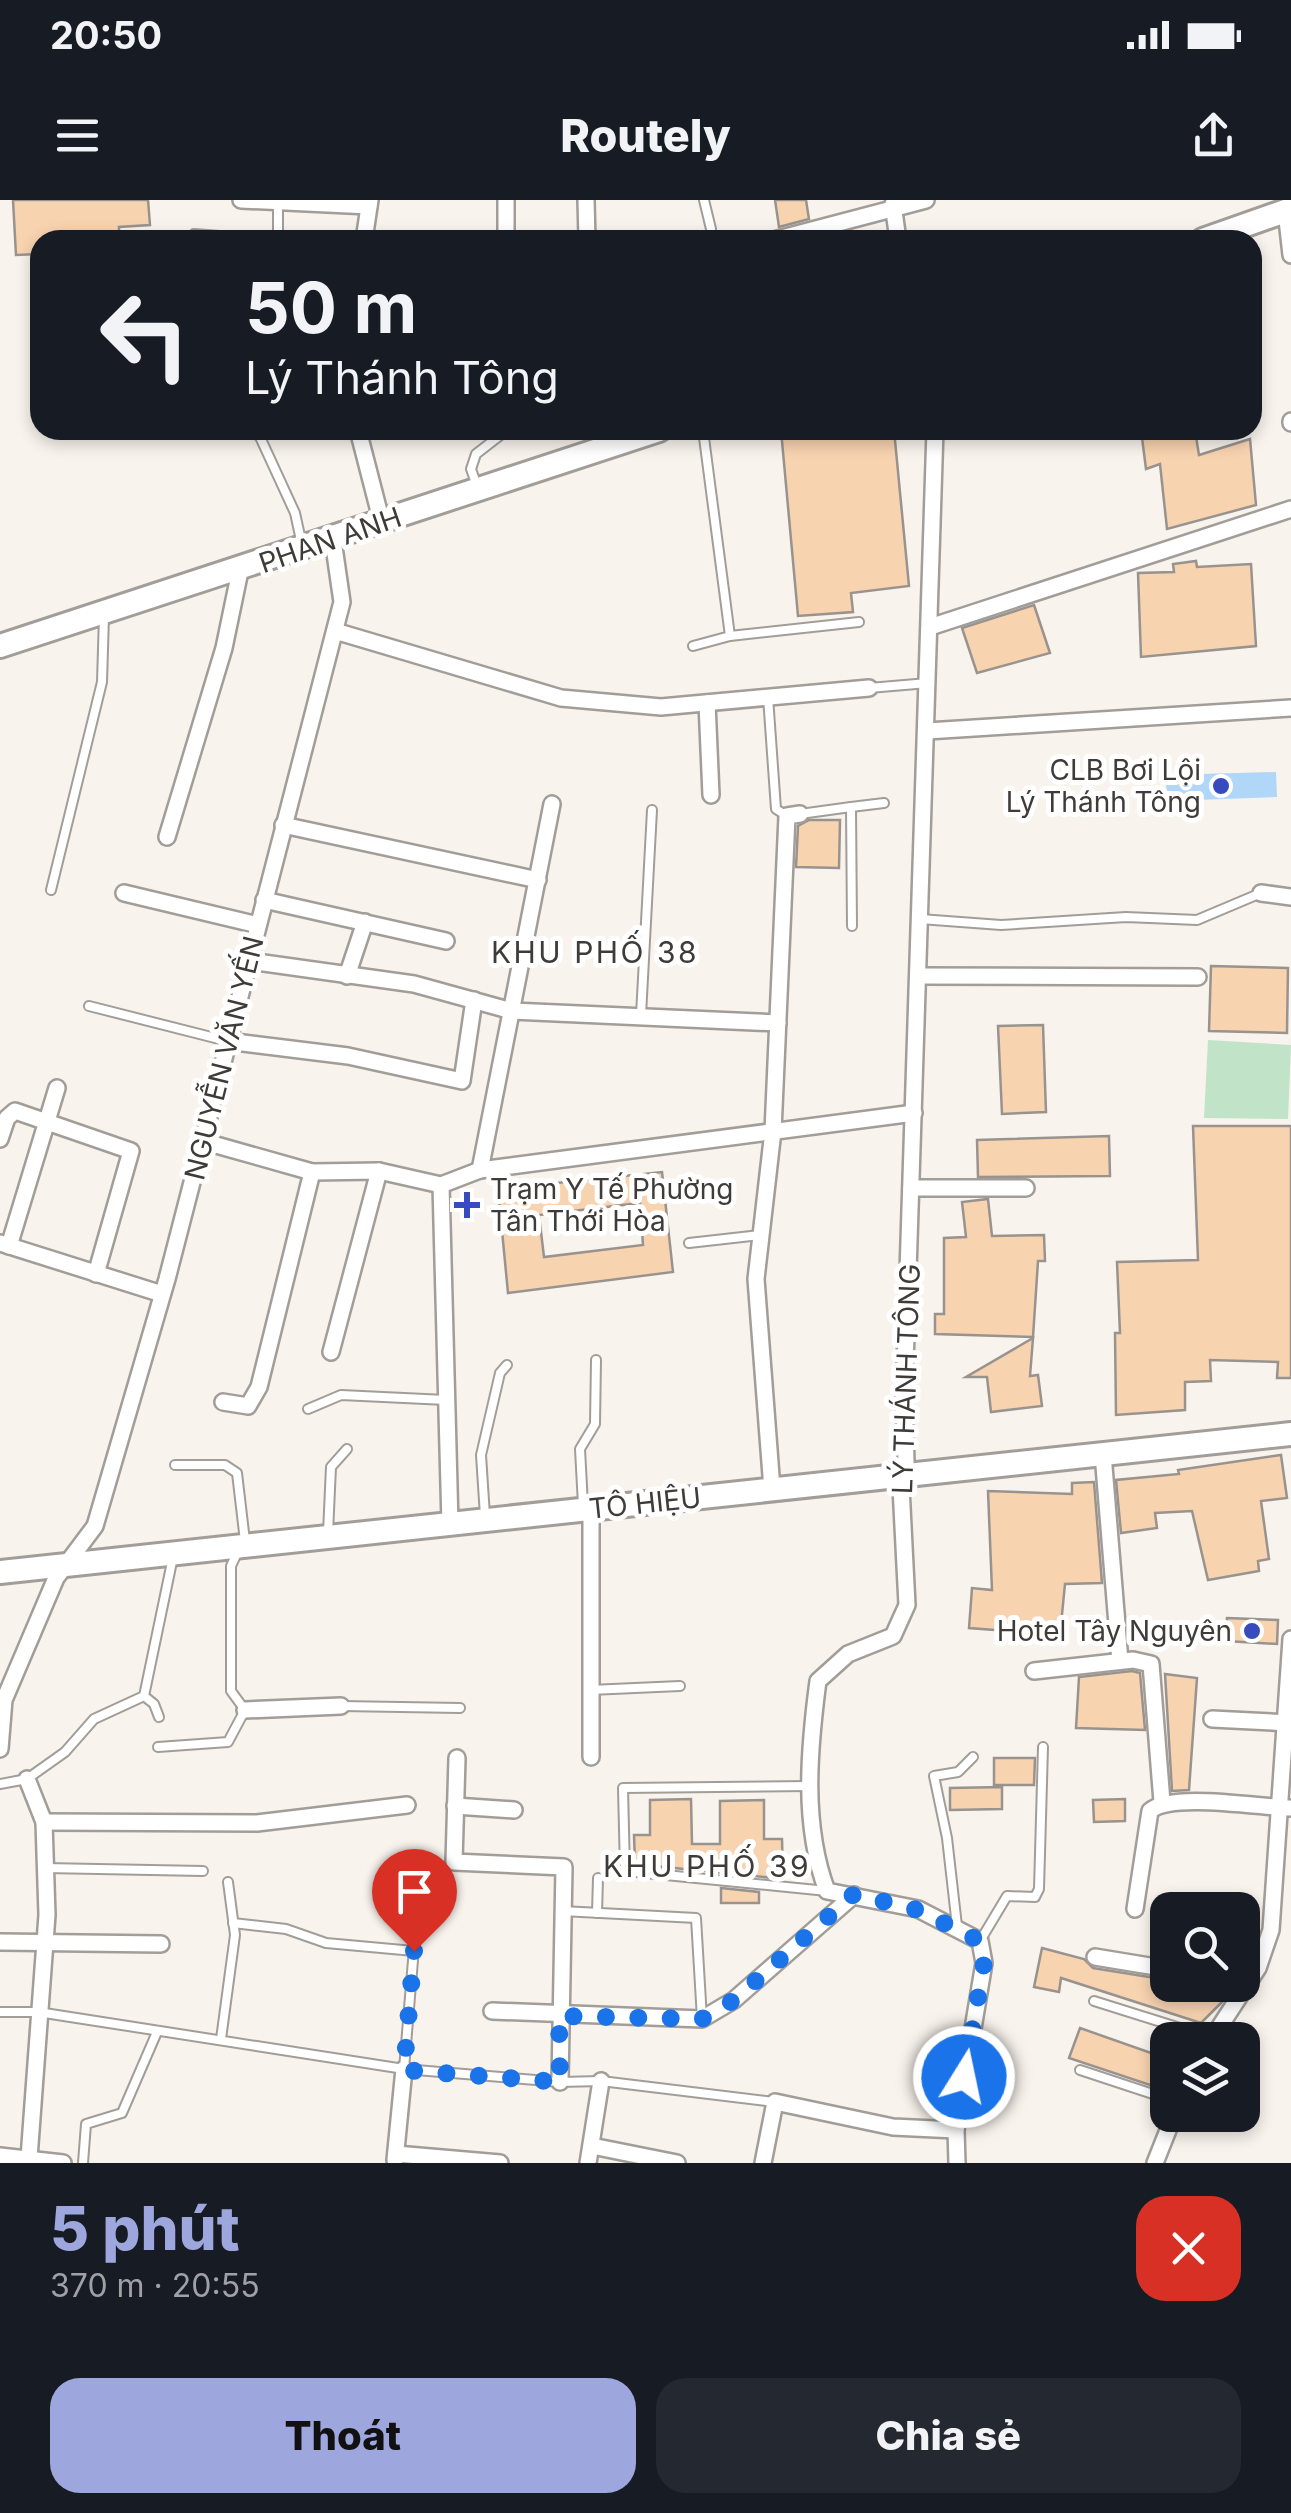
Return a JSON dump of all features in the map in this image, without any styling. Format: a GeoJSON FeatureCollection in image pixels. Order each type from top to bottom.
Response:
{"type":"FeatureCollection","features":[{"type":"Feature","properties":{"kind":"street"},"geometry":{"type":"LineString","coordinates":[[241,200],[370,203],[366,230]]}},
{"type":"Feature","properties":{"kind":"street"},"geometry":{"type":"LineString","coordinates":[[506,200],[506,230]]}},
{"type":"Feature","properties":{"kind":"street"},"geometry":{"type":"LineString","coordinates":[[586,200],[587,230]]}},
{"type":"Feature","properties":{"kind":"street"},"geometry":{"type":"LineString","coordinates":[[808,230],[893,205],[926,200]]}},
{"type":"Feature","properties":{"kind":"street"},"geometry":{"type":"LineString","coordinates":[[893,205],[897,230]]}},
{"type":"Feature","properties":{"kind":"street"},"geometry":{"type":"LineString","coordinates":[[1233,230],[1288,210],[1291,255]]}},
{"type":"Feature","properties":{"kind":"street"},"geometry":{"type":"LineString","coordinates":[[361,440],[382,523]]}},
{"type":"Feature","properties":{"kind":"street","name":"PHAN ANH"},"geometry":{"type":"LineString","coordinates":[[0,646],[333,540],[612,440]]}},
{"type":"Feature","properties":{"kind":"street","name":"LÝ THÁNH TÔNG"},"geometry":{"type":"LineString","coordinates":[[827,1891],[818,1868],[809,1746],[818,1681],[848,1654],[893,1636],[906,1604],[904,1475],[935,440]]}},
{"type":"Feature","properties":{"kind":"street"},"geometry":{"type":"LineString","coordinates":[[930,626],[1291,509]]}},
{"type":"Feature","properties":{"kind":"street","name":"NGUYỄN VĂN YẾN"},"geometry":{"type":"LineString","coordinates":[[0,1749],[4,1700],[56,1578],[95,1526],[162,1294],[335,630],[342,585],[333,540]]}},
{"type":"Feature","properties":{"kind":"street"},"geometry":{"type":"LineString","coordinates":[[167,836],[224,648],[240,570]]}},
{"type":"Feature","properties":{"kind":"street"},"geometry":{"type":"LineString","coordinates":[[335,630],[561,698],[661,707],[869,688]]}},
{"type":"Feature","properties":{"kind":"street"},"geometry":{"type":"LineString","coordinates":[[706,703],[710,794]]}},
{"type":"Feature","properties":{"kind":"street"},"geometry":{"type":"LineString","coordinates":[[926,731],[1291,708]]}},
{"type":"Feature","properties":{"kind":"street"},"geometry":{"type":"LineString","coordinates":[[480,1170],[552,804]]}},
{"type":"Feature","properties":{"kind":"street"},"geometry":{"type":"LineString","coordinates":[[772,1489],[756,1279],[797,812]]}},
{"type":"Feature","properties":{"kind":"street"},"geometry":{"type":"LineString","coordinates":[[283,825],[538,880]]}},
{"type":"Feature","properties":{"kind":"street"},"geometry":{"type":"LineString","coordinates":[[124,892],[258,926]]}},
{"type":"Feature","properties":{"kind":"street"},"geometry":{"type":"LineString","coordinates":[[1261,893],[1291,897]]}},
{"type":"Feature","properties":{"kind":"street"},"geometry":{"type":"LineString","coordinates":[[264,900],[446,941]]}},
{"type":"Feature","properties":{"kind":"street"},"geometry":{"type":"LineString","coordinates":[[347,976],[365,922]]}},
{"type":"Feature","properties":{"kind":"street"},"geometry":{"type":"LineString","coordinates":[[250,961],[414,984],[512,1011],[778,1023]]}},
{"type":"Feature","properties":{"kind":"street"},"geometry":{"type":"LineString","coordinates":[[919,976],[1198,977]]}},
{"type":"Feature","properties":{"kind":"street"},"geometry":{"type":"LineString","coordinates":[[227,1041],[348,1056],[462,1081],[474,1000]]}},
{"type":"Feature","properties":{"kind":"street"},"geometry":{"type":"LineString","coordinates":[[57,1088],[5,1244],[162,1294]]}},
{"type":"Feature","properties":{"kind":"street"},"geometry":{"type":"LineString","coordinates":[[0,1139],[7,1118],[15,1111],[131,1151],[96,1274]]}},
{"type":"Feature","properties":{"kind":"street"},"geometry":{"type":"LineString","coordinates":[[202,1141],[312,1172],[379,1170],[442,1185],[480,1170],[914,1113]]}},
{"type":"Feature","properties":{"kind":"street"},"geometry":{"type":"LineString","coordinates":[[331,1352],[379,1170]]}},
{"type":"Feature","properties":{"kind":"street"},"geometry":{"type":"LineString","coordinates":[[223,1402],[248,1406],[259,1387],[312,1172]]}},
{"type":"Feature","properties":{"kind":"street"},"geometry":{"type":"LineString","coordinates":[[442,1185],[450,1524]]}},
{"type":"Feature","properties":{"kind":"street"},"geometry":{"type":"LineString","coordinates":[[912,1188],[1026,1188]]}},
{"type":"Feature","properties":{"kind":"street","name":"TÔ HIỆU"},"geometry":{"type":"LineString","coordinates":[[0,1572],[1291,1434]]}},
{"type":"Feature","properties":{"kind":"street"},"geometry":{"type":"LineString","coordinates":[[1103,1454],[1120,1661]]}},
{"type":"Feature","properties":{"kind":"street"},"geometry":{"type":"LineString","coordinates":[[587,1509],[590,1756]]}},
{"type":"Feature","properties":{"kind":"street"},"geometry":{"type":"LineString","coordinates":[[1260,1953],[1271,1930],[1286,1808],[1291,1639]]}},
{"type":"Feature","properties":{"kind":"street"},"geometry":{"type":"LineString","coordinates":[[1034,1671],[1120,1661],[1150,1664],[1162,1802]]}},
{"type":"Feature","properties":{"kind":"street"},"geometry":{"type":"LineString","coordinates":[[245,1710],[342,1706]]}},
{"type":"Feature","properties":{"kind":"street"},"geometry":{"type":"LineString","coordinates":[[1212,1719],[1289,1724]]}},
{"type":"Feature","properties":{"kind":"street"},"geometry":{"type":"LineString","coordinates":[[457,1758],[454,1862],[564,1866],[560,2082]]}},
{"type":"Feature","properties":{"kind":"street"},"geometry":{"type":"LineString","coordinates":[[28,1779],[44,1822],[46,1940],[30,2158]]}},
{"type":"Feature","properties":{"kind":"street"},"geometry":{"type":"LineString","coordinates":[[1135,1909],[1150,1812],[1162,1802],[1286,1808]]}},
{"type":"Feature","properties":{"kind":"street"},"geometry":{"type":"LineString","coordinates":[[44,1822],[257,1823],[407,1806]]}},
{"type":"Feature","properties":{"kind":"street"},"geometry":{"type":"LineString","coordinates":[[456,1806],[514,1810]]}},
{"type":"Feature","properties":{"kind":"street"},"geometry":{"type":"LineString","coordinates":[[827,1891],[918,1910],[957,1926],[980,1941],[984,1963],[956,2130],[957,2163]]}},
{"type":"Feature","properties":{"kind":"street"},"geometry":{"type":"LineString","coordinates":[[492,2011],[702,2019],[734,2000],[854,1894]]}},
{"type":"Feature","properties":{"kind":"street"},"geometry":{"type":"LineString","coordinates":[[1271,1930],[1291,1932]]}},
{"type":"Feature","properties":{"kind":"street"},"geometry":{"type":"LineString","coordinates":[[0,1942],[162,1944]]}},
{"type":"Feature","properties":{"kind":"street"},"geometry":{"type":"LineString","coordinates":[[1095,1957],[1150,1967]]}},
{"type":"Feature","properties":{"kind":"street"},"geometry":{"type":"LineString","coordinates":[[404,2070],[396,2158],[500,2163]]}},
{"type":"Feature","properties":{"kind":"street"},"geometry":{"type":"LineString","coordinates":[[588,2163],[601,2081]]}},
{"type":"Feature","properties":{"kind":"street"},"geometry":{"type":"LineString","coordinates":[[763,2163],[775,2102],[894,2127],[956,2130]]}},
{"type":"Feature","properties":{"kind":"street"},"geometry":{"type":"LineString","coordinates":[[1156,2163],[1168,2132]]}},
{"type":"Feature","properties":{"kind":"street"},"geometry":{"type":"LineString","coordinates":[[592,2146],[677,2163]]}},
{"type":"Feature","properties":{"kind":"street"},"geometry":{"type":"LineString","coordinates":[[0,2156],[63,2163]]}},
{"type":"Feature","properties":{"kind":"lane"},"geometry":{"type":"LineString","coordinates":[[704,200],[711,229]]}},
{"type":"Feature","properties":{"kind":"lane"},"geometry":{"type":"LineString","coordinates":[[277,230],[278,202]]}},
{"type":"Feature","properties":{"kind":"lane"},"geometry":{"type":"LineString","coordinates":[[261,440],[295,513],[303,550]]}},
{"type":"Feature","properties":{"kind":"lane"},"geometry":{"type":"LineString","coordinates":[[478,490],[471,469],[476,454],[494,440]]}},
{"type":"Feature","properties":{"kind":"lane"},"geometry":{"type":"LineString","coordinates":[[704,440],[730,636]]}},
{"type":"Feature","properties":{"kind":"lane"},"geometry":{"type":"LineString","coordinates":[[51,890],[102,682],[104,613]]}},
{"type":"Feature","properties":{"kind":"lane"},"geometry":{"type":"LineString","coordinates":[[693,646],[722,642],[730,636],[859,622]]}},
{"type":"Feature","properties":{"kind":"lane"},"geometry":{"type":"LineString","coordinates":[[869,688],[928,683]]}},
{"type":"Feature","properties":{"kind":"lane"},"geometry":{"type":"LineString","coordinates":[[768,697],[776,809],[797,812],[884,802]]}},
{"type":"Feature","properties":{"kind":"lane"},"geometry":{"type":"LineString","coordinates":[[851,807],[852,926]]}},
{"type":"Feature","properties":{"kind":"lane"},"geometry":{"type":"LineString","coordinates":[[640,1019],[652,810]]}},
{"type":"Feature","properties":{"kind":"lane"},"geometry":{"type":"LineString","coordinates":[[920,919],[1001,925],[1126,917],[1198,920],[1261,893]]}},
{"type":"Feature","properties":{"kind":"lane"},"geometry":{"type":"LineString","coordinates":[[88,1006],[227,1041]]}},
{"type":"Feature","properties":{"kind":"lane"},"geometry":{"type":"LineString","coordinates":[[689,1243],[760,1235]]}},
{"type":"Feature","properties":{"kind":"lane"},"geometry":{"type":"LineString","coordinates":[[587,1509],[580,1449],[595,1424],[596,1360]]}},
{"type":"Feature","properties":{"kind":"lane"},"geometry":{"type":"LineString","coordinates":[[486,1520],[481,1455],[500,1373],[507,1365]]}},
{"type":"Feature","properties":{"kind":"lane"},"geometry":{"type":"LineString","coordinates":[[308,1409],[341,1395],[446,1400]]}},
{"type":"Feature","properties":{"kind":"lane"},"geometry":{"type":"LineString","coordinates":[[328,1537],[331,1468],[347,1449]]}},
{"type":"Feature","properties":{"kind":"lane"},"geometry":{"type":"LineString","coordinates":[[158,1747],[228,1742],[245,1710],[231,1691],[231,1566],[242,1546],[237,1473],[225,1465],[175,1466]]}},
{"type":"Feature","properties":{"kind":"lane"},"geometry":{"type":"LineString","coordinates":[[144,1696],[174,1554]]}},
{"type":"Feature","properties":{"kind":"lane"},"geometry":{"type":"LineString","coordinates":[[590,1690],[680,1686]]}},
{"type":"Feature","properties":{"kind":"lane"},"geometry":{"type":"LineString","coordinates":[[144,1696],[154,1704],[159,1716]]}},
{"type":"Feature","properties":{"kind":"lane"},"geometry":{"type":"LineString","coordinates":[[0,1784],[28,1779],[66,1752],[94,1719],[144,1696]]}},
{"type":"Feature","properties":{"kind":"lane"},"geometry":{"type":"LineString","coordinates":[[342,1706],[460,1708]]}},
{"type":"Feature","properties":{"kind":"lane"},"geometry":{"type":"LineString","coordinates":[[980,1941],[1007,1896],[1035,1896],[1038,1889],[1043,1746]]}},
{"type":"Feature","properties":{"kind":"lane"},"geometry":{"type":"LineString","coordinates":[[957,1926],[948,1838],[934,1776],[958,1772],[973,1757]]}},
{"type":"Feature","properties":{"kind":"lane"},"geometry":{"type":"LineString","coordinates":[[811,1786],[623,1788],[625,1872],[827,1891]]}},
{"type":"Feature","properties":{"kind":"lane"},"geometry":{"type":"LineString","coordinates":[[45,1868],[203,1871]]}},
{"type":"Feature","properties":{"kind":"lane"},"geometry":{"type":"LineString","coordinates":[[597,1913],[598,1878]]}},
{"type":"Feature","properties":{"kind":"lane"},"geometry":{"type":"LineString","coordinates":[[221,2039],[232,1981],[233,1922],[228,1882]]}},
{"type":"Feature","properties":{"kind":"lane"},"geometry":{"type":"LineString","coordinates":[[562,1911],[696,1918],[702,2019]]}},
{"type":"Feature","properties":{"kind":"lane"},"geometry":{"type":"LineString","coordinates":[[233,1922],[286,1929],[326,1943],[414,1951]]}},
{"type":"Feature","properties":{"kind":"lane"},"geometry":{"type":"LineString","coordinates":[[404,2070],[416,1924]]}},
{"type":"Feature","properties":{"kind":"lane"},"geometry":{"type":"LineString","coordinates":[[1094,2001],[1163,2022]]}},
{"type":"Feature","properties":{"kind":"lane"},"geometry":{"type":"LineString","coordinates":[[0,2012],[38,2012],[404,2070],[560,2082],[601,2081],[775,2102]]}},
{"type":"Feature","properties":{"kind":"lane"},"geometry":{"type":"LineString","coordinates":[[83,2163],[86,2124],[122,2113],[157,2032]]}},
{"type":"Feature","properties":{"kind":"lane"},"geometry":{"type":"LineString","coordinates":[[1080,2070],[1150,2093]]}},
{"type":"Feature","properties":{"kind":"green space"},"geometry":{"type":"Polygon","coordinates":[[[1208,1040],[1291,1045],[1288,1119],[1204,1118],[1208,1040]]]}},
{"type":"Feature","properties":{"kind":"water","name":"CLB Bơi Lội Lý Thánh Tông"},"geometry":{"type":"Polygon","coordinates":[[[1276,772],[1277,797],[1168,801],[1165,775],[1276,772]]]}},
{"type":"Feature","properties":{"kind":"building"},"geometry":{"type":"Polygon","coordinates":[[[13,200],[148,200],[150,225],[119,230],[30,230],[30,254],[16,255],[13,200]]]}},
{"type":"Feature","properties":{"kind":"building"},"geometry":{"type":"Polygon","coordinates":[[[775,200],[806,200],[809,219],[779,227],[775,200]]]}},
{"type":"Feature","properties":{"kind":"building"},"geometry":{"type":"Polygon","coordinates":[[[782,440],[895,440],[909,586],[851,593],[853,612],[798,616],[782,440]]]}},
{"type":"Feature","properties":{"kind":"building"},"geometry":{"type":"Polygon","coordinates":[[[1142,440],[1197,440],[1199,455],[1250,440],[1256,505],[1167,529],[1160,464],[1146,469],[1142,440]]]}},
{"type":"Feature","properties":{"kind":"building"},"geometry":{"type":"Polygon","coordinates":[[[1196,561],[1197,567],[1251,564],[1256,646],[1141,657],[1138,573],[1174,572],[1173,564],[1196,561]]]}},
{"type":"Feature","properties":{"kind":"building"},"geometry":{"type":"Polygon","coordinates":[[[1034,605],[1050,653],[977,673],[962,628],[1034,605]]]}},
{"type":"Feature","properties":{"kind":"building"},"geometry":{"type":"Polygon","coordinates":[[[809,820],[840,820],[839,868],[796,867],[798,826],[809,820]]]}},
{"type":"Feature","properties":{"kind":"building"},"geometry":{"type":"Polygon","coordinates":[[[1211,966],[1288,968],[1287,1033],[1209,1031],[1211,966]]]}},
{"type":"Feature","properties":{"kind":"building"},"geometry":{"type":"Polygon","coordinates":[[[1043,1025],[1046,1112],[1002,1114],[998,1026],[1043,1025]]]}},
{"type":"Feature","properties":{"kind":"building"},"geometry":{"type":"Polygon","coordinates":[[[1193,1126],[1291,1126],[1291,1378],[1277,1378],[1278,1362],[1210,1360],[1211,1381],[1185,1382],[1185,1410],[1116,1415],[1115,1333],[1120,1333],[1117,1262],[1198,1260],[1193,1126]]]}},
{"type":"Feature","properties":{"kind":"building"},"geometry":{"type":"Polygon","coordinates":[[[1109,1136],[1110,1176],[978,1177],[977,1140],[1109,1136]]]}},
{"type":"Feature","properties":{"kind":"building"},"geometry":{"type":"Polygon","coordinates":[[[662,1172],[673,1272],[508,1293],[498,1189],[662,1172]],[[640,1203],[539,1215],[544,1257],[643,1245],[640,1203]]]}},
{"type":"Feature","properties":{"kind":"building"},"geometry":{"type":"Polygon","coordinates":[[[988,1199],[992,1236],[1044,1235],[1045,1261],[1038,1261],[1033,1337],[935,1334],[935,1314],[944,1314],[944,1238],[966,1237],[962,1202],[988,1199]]]}},
{"type":"Feature","properties":{"kind":"building"},"geometry":{"type":"Polygon","coordinates":[[[1033,1338],[1030,1376],[1038,1375],[1042,1406],[991,1412],[987,1377],[966,1377],[1033,1338]]]}},
{"type":"Feature","properties":{"kind":"building"},"geometry":{"type":"Polygon","coordinates":[[[1281,1455],[1287,1498],[1261,1501],[1269,1559],[1258,1561],[1259,1571],[1208,1580],[1192,1511],[1155,1513],[1157,1528],[1121,1533],[1116,1480],[1179,1474],[1178,1470],[1281,1455]]]}},
{"type":"Feature","properties":{"kind":"building"},"geometry":{"type":"Polygon","coordinates":[[[1094,1482],[1102,1583],[1065,1584],[1060,1635],[969,1628],[972,1588],[992,1590],[988,1491],[1072,1494],[1072,1483],[1094,1482]]]}},
{"type":"Feature","properties":{"kind":"building","name":"Hotel Tây Nguyên"},"geometry":{"type":"Polygon","coordinates":[[[1227,1618],[1278,1620],[1277,1644],[1226,1641],[1227,1618]]]}},
{"type":"Feature","properties":{"kind":"building"},"geometry":{"type":"Polygon","coordinates":[[[1140,1673],[1145,1730],[1076,1728],[1079,1677],[1140,1673]]]}},
{"type":"Feature","properties":{"kind":"building"},"geometry":{"type":"Polygon","coordinates":[[[1165,1674],[1197,1678],[1189,1790],[1172,1791],[1165,1674]]]}},
{"type":"Feature","properties":{"kind":"building"},"geometry":{"type":"Polygon","coordinates":[[[994,1758],[1035,1758],[1034,1785],[994,1785],[994,1758]]]}},
{"type":"Feature","properties":{"kind":"building"},"geometry":{"type":"Polygon","coordinates":[[[1002,1787],[1002,1809],[950,1810],[950,1788],[1002,1787]]]}},
{"type":"Feature","properties":{"kind":"building"},"geometry":{"type":"Polygon","coordinates":[[[691,1799],[692,1844],[720,1844],[720,1801],[764,1800],[764,1839],[782,1839],[783,1879],[635,1864],[634,1835],[650,1835],[650,1800],[691,1799]]]}},
{"type":"Feature","properties":{"kind":"building"},"geometry":{"type":"Polygon","coordinates":[[[1125,1799],[1125,1821],[1094,1822],[1093,1800],[1125,1799]]]}},
{"type":"Feature","properties":{"kind":"building"},"geometry":{"type":"Polygon","coordinates":[[[721,1888],[759,1892],[759,1903],[721,1903],[721,1888]]]}},
{"type":"Feature","properties":{"kind":"building"},"geometry":{"type":"Polygon","coordinates":[[[1042,1948],[1084,1959],[1093,1968],[1150,1977],[1150,2002],[1222,2002],[1198,2022],[1061,1978],[1059,1992],[1034,1987],[1042,1948]]]}},
{"type":"Feature","properties":{"kind":"building"},"geometry":{"type":"Polygon","coordinates":[[[1080,2028],[1150,2053],[1150,2085],[1069,2058],[1080,2028]]]}},
{"type":"Feature","properties":{"kind":"place","name":"CLB Bơi Lội Lý Thánh Tông"},"geometry":{"type":"Point","coordinates":[1221,786]}},
{"type":"Feature","properties":{"kind":"place","name":"Trạm Y Tế Phường Tân Thới Hòa"},"geometry":{"type":"Point","coordinates":[467,1205]}},
{"type":"Feature","properties":{"kind":"place","name":"Hotel Tây Nguyên"},"geometry":{"type":"Point","coordinates":[1252,1631]}},
{"type":"Feature","properties":{"kind":"district","name":"KHU PHỐ 38"},"geometry":{"type":"Point","coordinates":[595,953]}},
{"type":"Feature","properties":{"kind":"district","name":"KHU PHỐ 39"},"geometry":{"type":"Point","coordinates":[707,1867]}},
{"type":"Feature","properties":{"kind":"route"},"geometry":{"type":"LineString","coordinates":[[414,1951],[404,2070],[560,2082],[559,2016],[702,2019],[734,2000],[854,1894],[918,1910],[957,1926],[980,1941],[984,1963],[964,2077]]}}]}
